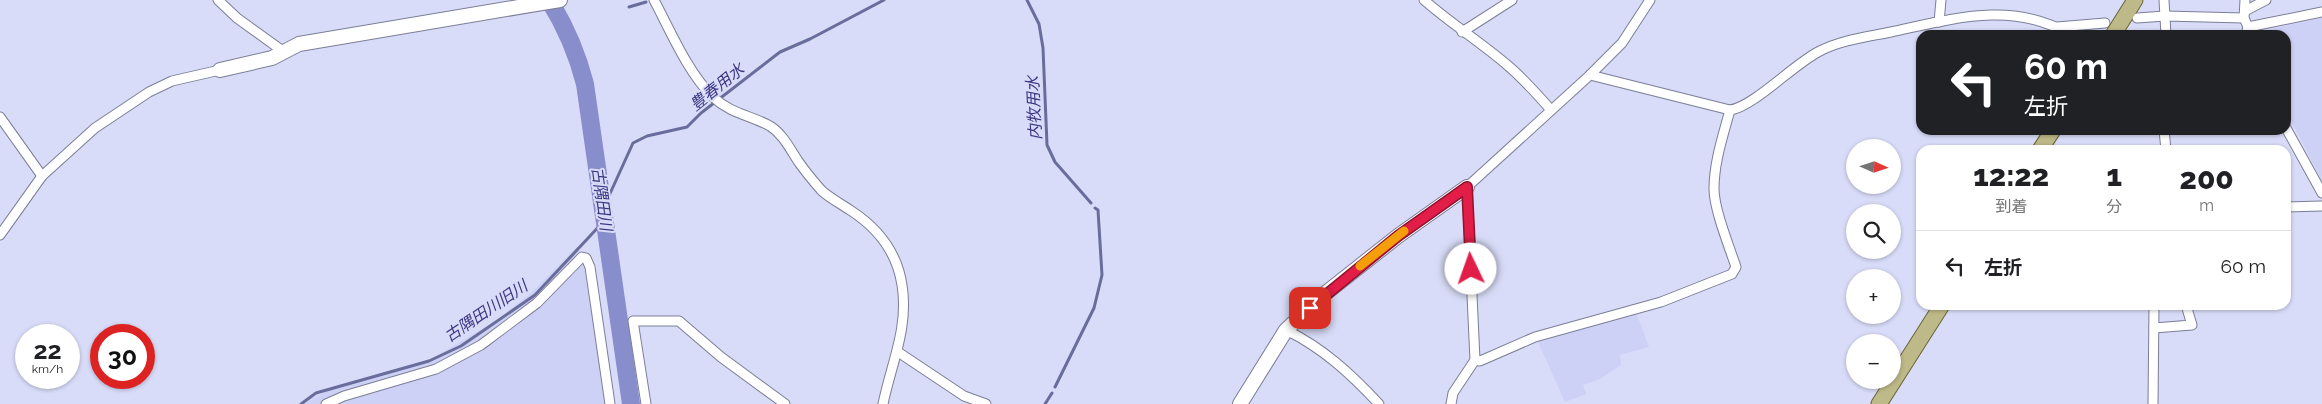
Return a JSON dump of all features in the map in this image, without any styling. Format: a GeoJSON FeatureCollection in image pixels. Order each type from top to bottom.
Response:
{"type":"FeatureCollection","features":[{"type":"Feature","properties":{"kind":"main road"},"geometry":{"type":"LineString","coordinates":[[2109,29],[2135,0]]}},
{"type":"Feature","properties":{"kind":"main road"},"geometry":{"type":"LineString","coordinates":[[1879,404],[1939,310]]}},
{"type":"Feature","properties":{"kind":"street"},"geometry":{"type":"LineString","coordinates":[[218,0],[237,18],[284,52]]}},
{"type":"Feature","properties":{"kind":"street"},"geometry":{"type":"LineString","coordinates":[[0,235],[42,176],[95,128],[149,92],[172,81],[272,58],[299,44],[560,0]]}},
{"type":"Feature","properties":{"kind":"street"},"geometry":{"type":"LineString","coordinates":[[654,0],[682,53],[703,87],[713,98],[730,111],[770,126],[786,142],[799,163],[823,192],[866,220],[887,244],[895,260],[902,284],[904,304],[903,326],[898,352],[883,404]]}},
{"type":"Feature","properties":{"kind":"street"},"geometry":{"type":"LineString","coordinates":[[1424,0],[1462,32],[1510,67],[1551,110]]}},
{"type":"Feature","properties":{"kind":"street"},"geometry":{"type":"LineString","coordinates":[[1462,32],[1512,0]]}},
{"type":"Feature","properties":{"kind":"street"},"geometry":{"type":"LineString","coordinates":[[1240,404],[1286,330],[1322,296],[1398,236],[1467,187],[1590,75],[1622,43],[1650,0]]}},
{"type":"Feature","properties":{"kind":"street"},"geometry":{"type":"LineString","coordinates":[[1939,22],[1941,0]]}},
{"type":"Feature","properties":{"kind":"street"},"geometry":{"type":"LineString","coordinates":[[2164,0],[2166,30]]}},
{"type":"Feature","properties":{"kind":"street"},"geometry":{"type":"LineString","coordinates":[[2245,0],[2246,23]]}},
{"type":"Feature","properties":{"kind":"street"},"geometry":{"type":"LineString","coordinates":[[2246,23],[2266,0]]}},
{"type":"Feature","properties":{"kind":"street"},"geometry":{"type":"LineString","coordinates":[[2137,18],[2165,16],[2246,23],[2322,12]]}},
{"type":"Feature","properties":{"kind":"street"},"geometry":{"type":"LineString","coordinates":[[1590,75],[1730,110],[1738,109],[1749,102],[1792,68],[1818,52],[1843,42],[1971,15],[1997,15],[2041,20],[2062,30]]}},
{"type":"Feature","properties":{"kind":"street"},"geometry":{"type":"LineString","coordinates":[[2057,27],[2109,29]]}},
{"type":"Feature","properties":{"kind":"street"},"geometry":{"type":"LineString","coordinates":[[1476,360],[1480,361],[1535,337],[1661,302],[1732,274],[1736,267],[1714,191],[1717,155],[1725,133],[1730,110]]}},
{"type":"Feature","properties":{"kind":"street"},"geometry":{"type":"LineString","coordinates":[[0,117],[42,176]]}},
{"type":"Feature","properties":{"kind":"street"},"geometry":{"type":"LineString","coordinates":[[2290,135],[2322,194]]}},
{"type":"Feature","properties":{"kind":"street"},"geometry":{"type":"LineString","coordinates":[[1450,404],[1453,394],[1476,360],[1467,187]]}},
{"type":"Feature","properties":{"kind":"street"},"geometry":{"type":"LineString","coordinates":[[2291,207],[2322,206]]}},
{"type":"Feature","properties":{"kind":"street"},"geometry":{"type":"LineString","coordinates":[[326,404],[344,396],[436,369],[460,358],[502,330],[537,303],[582,257],[586,258],[590,267],[610,404]]}},
{"type":"Feature","properties":{"kind":"street"},"geometry":{"type":"LineString","coordinates":[[2153,404],[2154,310]]}},
{"type":"Feature","properties":{"kind":"street"},"geometry":{"type":"LineString","coordinates":[[2154,328],[2192,325],[2188,310]]}},
{"type":"Feature","properties":{"kind":"street"},"geometry":{"type":"LineString","coordinates":[[646,404],[633,321],[678,322],[721,357],[785,404]]}},
{"type":"Feature","properties":{"kind":"street"},"geometry":{"type":"LineString","coordinates":[[1286,330],[1322,350],[1340,365],[1378,404]]}},
{"type":"Feature","properties":{"kind":"street"},"geometry":{"type":"LineString","coordinates":[[898,352],[964,396],[982,403]]}},
{"type":"Feature","properties":{"kind":"shaded area"},"geometry":{"type":"Polygon","coordinates":[[[2322,18],[2322,181],[2291,121],[2291,30],[2266,30],[2322,18]]]}},
{"type":"Feature","properties":{"kind":"shaded area"},"geometry":{"type":"Polygon","coordinates":[[[577,247],[584,256],[606,404],[303,404],[338,385],[431,359],[497,320],[531,293],[577,247]]]}},
{"type":"Feature","properties":{"kind":"shaded area"},"geometry":{"type":"Polygon","coordinates":[[[1636,312],[1649,347],[1620,355],[1621,365],[1600,379],[1583,385],[1586,394],[1565,402],[1538,342],[1636,312]]]}},
{"type":"Feature","properties":{"kind":"waterway","name":"古隅田川"},"geometry":{"type":"LineString","coordinates":[[549,0],[570,40],[585,84],[631,404]]}},
{"type":"Feature","properties":{"kind":"waterway","name":"豊春用水"},"geometry":{"type":"LineString","coordinates":[[301,404],[316,393],[429,361],[461,346],[535,295],[604,221],[608,198],[633,143],[647,136],[687,127],[701,113],[780,52],[810,39],[884,0]]}},
{"type":"Feature","properties":{"kind":"waterway","name":"内牧用水"},"geometry":{"type":"LineString","coordinates":[[1027,0],[1039,24],[1043,48],[1047,145],[1055,162],[1091,203]]}},
{"type":"Feature","properties":{"kind":"waterway","name":"豊春用水"},"geometry":{"type":"LineString","coordinates":[[629,7],[646,2]]}},
{"type":"Feature","properties":{"kind":"waterway","name":"内牧用水"},"geometry":{"type":"LineString","coordinates":[[1055,387],[1094,308],[1102,275],[1098,210],[1095,208]]}},
{"type":"Feature","properties":{"kind":"waterway","name":"内牧用水"},"geometry":{"type":"LineString","coordinates":[[1045,404],[1052,393]]}},
{"type":"Feature","properties":{"kind":"slow traffic"},"geometry":{"type":"LineString","coordinates":[[1360,266],[1404,231]]}},
{"type":"Feature","properties":{"kind":"route"},"geometry":{"type":"LineString","coordinates":[[1310,308],[1322,296],[1398,236],[1467,187],[1471,269]]}},
{"type":"Feature","properties":{"kind":"water label","name":"古隅田川旧川"},"geometry":{"type":"Point","coordinates":[486,311]}}]}
